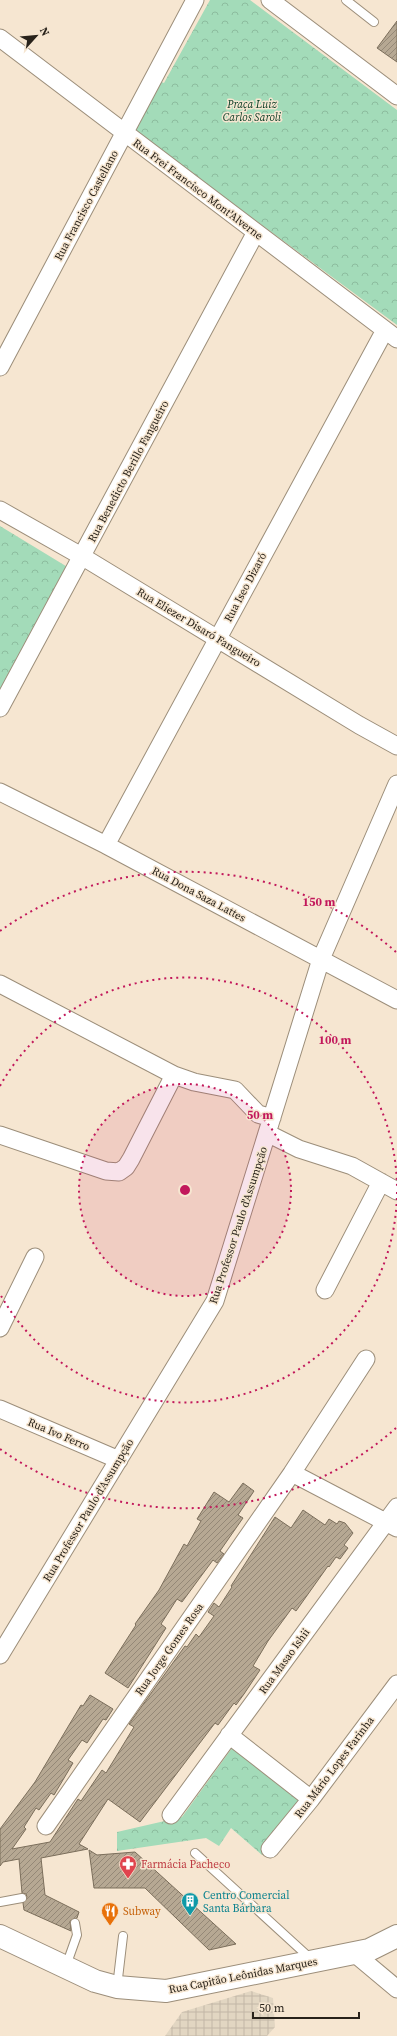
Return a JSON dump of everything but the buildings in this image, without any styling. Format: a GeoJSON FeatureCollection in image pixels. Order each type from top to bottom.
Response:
{"type":"FeatureCollection","features":[{"type":"Feature","properties":{"kind":"main road","name":"Rua Capitão Leônidas Marques"},"geometry":{"type":"LineString","coordinates":[[0,1936],[95,1981],[117,1987],[166,1991],[369,1950],[397,1936]]}},
{"type":"Feature","properties":{"kind":"street","name":"Rua Francisco Castellano"},"geometry":{"type":"LineString","coordinates":[[0,367],[195,0]]}},
{"type":"Feature","properties":{"kind":"street"},"geometry":{"type":"LineString","coordinates":[[270,0],[397,96]]}},
{"type":"Feature","properties":{"kind":"street","name":"Rua Frei Francisco Mont'Alverne"},"geometry":{"type":"LineString","coordinates":[[0,38],[391,335]]}},
{"type":"Feature","properties":{"kind":"street","name":"Rua Benedicto Berillo Fangueiro"},"geometry":{"type":"LineString","coordinates":[[0,708],[256,232]]}},
{"type":"Feature","properties":{"kind":"street","name":"Rua Iseo Dizaró"},"geometry":{"type":"LineString","coordinates":[[106,845],[218,638],[391,335]]}},
{"type":"Feature","properties":{"kind":"street","name":"Rua Eliezer Disaró Fangueiro"},"geometry":{"type":"LineString","coordinates":[[0,510],[83,556],[359,725],[397,746]]}},
{"type":"Feature","properties":{"kind":"street","name":"Rua Professor Paulo d'Assumpção"},"geometry":{"type":"LineString","coordinates":[[0,1655],[215,1301],[321,959],[397,784]]}},
{"type":"Feature","properties":{"kind":"street","name":"Rua Dona Saza Lattes"},"geometry":{"type":"LineString","coordinates":[[0,792],[106,845],[397,1000]]}},
{"type":"Feature","properties":{"kind":"street"},"geometry":{"type":"LineString","coordinates":[[0,984],[174,1075],[194,1082],[235,1090],[258,1114],[299,1150],[345,1163],[397,1191]]}},
{"type":"Feature","properties":{"kind":"street"},"geometry":{"type":"LineString","coordinates":[[0,1135],[106,1170],[119,1172],[126,1167],[174,1075]]}},
{"type":"Feature","properties":{"kind":"street"},"geometry":{"type":"LineString","coordinates":[[325,1290],[381,1182]]}},
{"type":"Feature","properties":{"kind":"street"},"geometry":{"type":"LineString","coordinates":[[0,1328],[35,1257]]}},
{"type":"Feature","properties":{"kind":"street","name":"Rua Jorge Gomes Rosa"},"geometry":{"type":"LineString","coordinates":[[46,1826],[292,1473],[366,1359]]}},
{"type":"Feature","properties":{"kind":"street","name":"Rua Ivo Ferro"},"geometry":{"type":"LineString","coordinates":[[0,1409],[119,1460]]}},
{"type":"Feature","properties":{"kind":"street"},"geometry":{"type":"LineString","coordinates":[[292,1473],[391,1525]]}},
{"type":"Feature","properties":{"kind":"street","name":"Rua Masao Ishii"},"geometry":{"type":"LineString","coordinates":[[171,1815],[229,1735],[391,1525],[397,1507]]}},
{"type":"Feature","properties":{"kind":"street","name":"Rua Mário Lopes Farinha"},"geometry":{"type":"LineString","coordinates":[[270,1850],[311,1799],[397,1684]]}},
{"type":"Feature","properties":{"kind":"street"},"geometry":{"type":"LineString","coordinates":[[229,1735],[311,1799]]}},
{"type":"Feature","properties":{"kind":"street"},"geometry":{"type":"LineString","coordinates":[[354,1953],[397,1988]]}},
{"type":"Feature","properties":{"kind":"lane"},"geometry":{"type":"LineString","coordinates":[[346,0],[374,22]]}},
{"type":"Feature","properties":{"kind":"lane"},"geometry":{"type":"LineString","coordinates":[[195,1853],[313,1961]]}},
{"type":"Feature","properties":{"kind":"lane"},"geometry":{"type":"LineString","coordinates":[[0,1902],[22,1898]]}},
{"type":"Feature","properties":{"kind":"lane"},"geometry":{"type":"LineString","coordinates":[[65,1967],[77,1935],[75,1923]]}},
{"type":"Feature","properties":{"kind":"lane"},"geometry":{"type":"LineString","coordinates":[[117,1987],[123,1936]]}},
{"type":"Feature","properties":{"kind":"shaded area"},"geometry":{"type":"Polygon","coordinates":[[[251,1991],[273,1998],[275,2027],[267,2036],[165,2036],[182,2012],[251,1991]]]}},
{"type":"Feature","properties":{"kind":"green space","name":"Praça Luiz Carlos Saroli"},"geometry":{"type":"Polygon","coordinates":[[[210,0],[250,0],[397,110],[397,325],[193,174],[133,132],[159,81],[164,83],[210,0]]]}},
{"type":"Feature","properties":{"kind":"green space"},"geometry":{"type":"Polygon","coordinates":[[[0,526],[74,571],[0,699],[0,526]]]}},
{"type":"Feature","properties":{"kind":"green space"},"geometry":{"type":"Polygon","coordinates":[[[232,1748],[305,1805],[262,1855],[231,1828],[219,1846],[206,1838],[117,1851],[117,1832],[182,1817],[232,1748]]]}},
{"type":"Feature","properties":{"kind":"place","name":"Farmácia Pacheco"},"geometry":{"type":"Point","coordinates":[128,1879]}},
{"type":"Feature","properties":{"kind":"place","name":"Centro Comercial Santa Bárbara"},"geometry":{"type":"Point","coordinates":[190,1916]}},
{"type":"Feature","properties":{"kind":"place","name":"Subway"},"geometry":{"type":"Point","coordinates":[110,1926]}}]}
